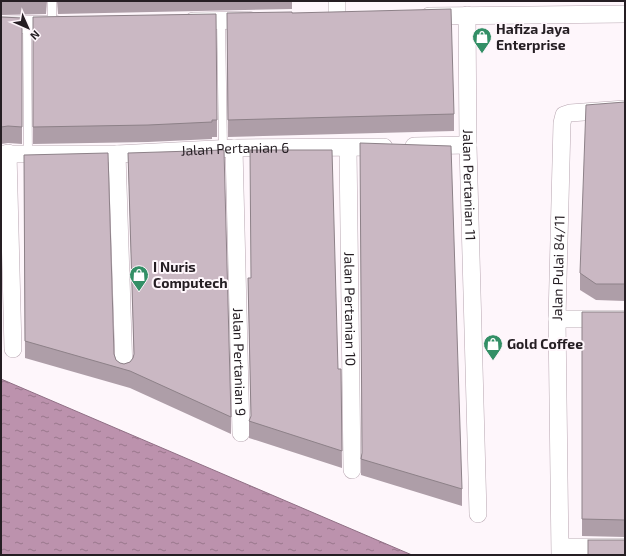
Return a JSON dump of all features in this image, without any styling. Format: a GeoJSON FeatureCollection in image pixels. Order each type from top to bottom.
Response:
{"type":"FeatureCollection","features":[{"type":"Feature","properties":{"kind":"street"},"geometry":{"type":"LineString","coordinates":[[413,16],[467,15],[554,8],[625,14]]}},
{"type":"Feature","properties":{"kind":"street","name":"Jalan Pertanian 11"},"geometry":{"type":"LineString","coordinates":[[467,15],[468,145],[478,514]]}},
{"type":"Feature","properties":{"kind":"street"},"geometry":{"type":"LineString","coordinates":[[175,21],[268,19]]}},
{"type":"Feature","properties":{"kind":"street"},"geometry":{"type":"LineString","coordinates":[[1,25],[60,24]]}},
{"type":"Feature","properties":{"kind":"street","name":"Jalan Pulai 84/11"},"geometry":{"type":"LineString","coordinates":[[560,551],[558,319],[562,123],[564,115],[570,113],[625,109]]}},
{"type":"Feature","properties":{"kind":"street","name":"Jalan Pertanian 6"},"geometry":{"type":"LineString","coordinates":[[5,154],[117,154],[229,148],[348,148],[468,145]]}},
{"type":"Feature","properties":{"kind":"street","name":"Jalan Pertanian 9"},"geometry":{"type":"LineString","coordinates":[[229,148],[241,433]]}},
{"type":"Feature","properties":{"kind":"street","name":"Jalan Pertanian 10"},"geometry":{"type":"LineString","coordinates":[[348,148],[352,470]]}},
{"type":"Feature","properties":{"kind":"street"},"geometry":{"type":"LineString","coordinates":[[5,154],[13,349]]}},
{"type":"Feature","properties":{"kind":"street"},"geometry":{"type":"LineString","coordinates":[[117,154],[124,371]]}},
{"type":"Feature","properties":{"kind":"street"},"geometry":{"type":"LineString","coordinates":[[558,319],[625,319]]}},
{"type":"Feature","properties":{"kind":"street"},"geometry":{"type":"LineString","coordinates":[[560,551],[625,547]]}},
{"type":"Feature","properties":{"kind":"lane"},"geometry":{"type":"LineString","coordinates":[[52,1],[60,24]]}},
{"type":"Feature","properties":{"kind":"lane"},"geometry":{"type":"LineString","coordinates":[[221,20],[229,148]]}},
{"type":"Feature","properties":{"kind":"lane"},"geometry":{"type":"LineString","coordinates":[[27,24],[28,154]]}},
{"type":"Feature","properties":{"kind":"water"},"geometry":{"type":"Polygon","coordinates":[[[1,379],[412,555],[1,555],[1,379]]]}},
{"type":"Feature","properties":{"kind":"building"},"geometry":{"type":"Polygon","coordinates":[[[451,9],[454,114],[228,120],[227,13],[451,9]]]}},
{"type":"Feature","properties":{"kind":"building"},"geometry":{"type":"Polygon","coordinates":[[[216,14],[217,120],[212,120],[212,122],[148,125],[33,127],[33,17],[216,14]]]}},
{"type":"Feature","properties":{"kind":"building"},"geometry":{"type":"Polygon","coordinates":[[[1,17],[22,18],[22,127],[1,127],[1,17]]]}},
{"type":"Feature","properties":{"kind":"building"},"geometry":{"type":"Polygon","coordinates":[[[625,102],[625,284],[596,284],[580,273],[586,105],[625,102]]]}},
{"type":"Feature","properties":{"kind":"building"},"geometry":{"type":"Polygon","coordinates":[[[360,143],[451,146],[462,489],[361,459],[360,143]]]}},
{"type":"Feature","properties":{"kind":"building"},"geometry":{"type":"Polygon","coordinates":[[[224,150],[231,417],[130,371],[25,341],[24,155],[108,153],[114,354],[116,360],[124,364],[130,362],[134,354],[128,153],[224,150]]]}},
{"type":"Feature","properties":{"kind":"building"},"geometry":{"type":"Polygon","coordinates":[[[250,150],[332,150],[338,369],[341,369],[342,451],[249,421],[251,416],[248,278],[251,278],[250,150]]]}},
{"type":"Feature","properties":{"kind":"building"},"geometry":{"type":"Polygon","coordinates":[[[582,312],[625,312],[625,520],[582,519],[582,312]]]}},
{"type":"Feature","properties":{"kind":"building"},"geometry":{"type":"Polygon","coordinates":[[[588,540],[625,540],[625,555],[588,555],[588,540]]]}},
{"type":"Feature","properties":{"kind":"place","name":"Hafiza Jaya Enterprise"},"geometry":{"type":"Point","coordinates":[482,54]}},
{"type":"Feature","properties":{"kind":"place","name":"I Nuris Computech"},"geometry":{"type":"Point","coordinates":[139,292]}},
{"type":"Feature","properties":{"kind":"place","name":"Gold Coffee"},"geometry":{"type":"Point","coordinates":[493,361]}}]}
